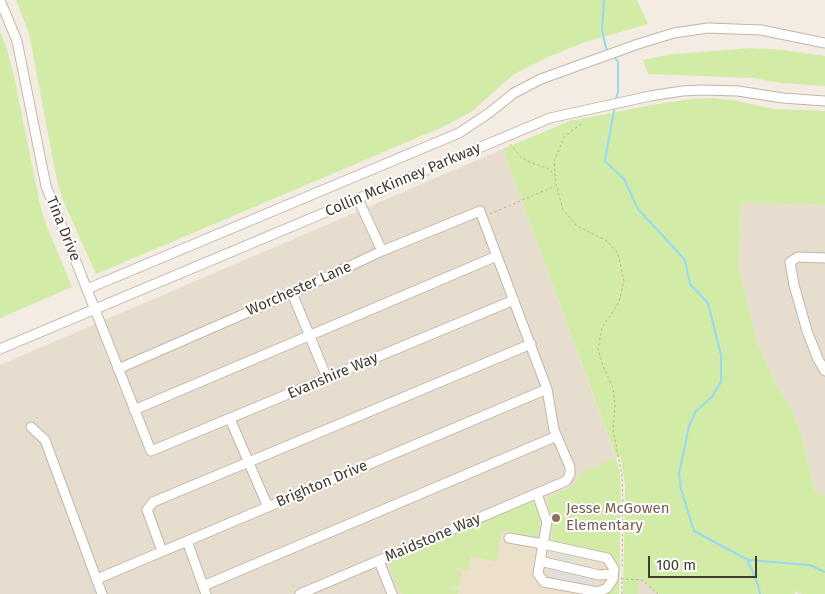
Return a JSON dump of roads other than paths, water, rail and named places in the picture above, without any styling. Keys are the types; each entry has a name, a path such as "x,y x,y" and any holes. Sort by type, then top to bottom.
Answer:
{"street":[{"name":"Tina Drive","path":"0,0 17,41 46,186 151,451"},
{"name":"Collin McKinney Parkway","path":"87,289 459,133 514,93 541,78 638,44 674,33 708,28 761,30 825,44"},
{"name":"Collin McKinney Parkway","path":"0,349 550,118 650,96 682,91 738,91 782,98 825,101"},
{"path":"358,199 382,252"},
{"name":"Worchester Lane","path":"118,369 382,252 481,214 497,256"},
{"path":"134,410 497,256 547,389 554,430 557,436 205,590 187,541"},
{"path":"825,258 798,257 790,262 806,331 821,358 825,371"},
{"path":"292,293 327,378"},
{"name":"Evanshire Way","path":"151,451 514,300"},
{"path":"162,551 147,510 153,502 531,344"},
{"name":"Brighton Drive","path":"96,579 547,389"},
{"path":"230,419 268,507"},
{"path":"31,426 45,440 102,594"},
{"name":"Maidstone Way","path":"300,594 566,481 570,474 570,467 557,436"},
{"path":"509,538 543,544 607,558 614,569 613,578 607,588 598,592 544,582 538,574 540,561 543,544 547,522 537,494"},
{"path":"379,561 392,594"},
{"path":"540,561 599,574 613,574"}],"waterway":[{"path":"604,0 602,30 606,48 609,51"},
{"path":"614,56 618,62 618,92 616,99"},
{"path":"615,106 605,161 624,179 638,209 685,260 690,284 708,303 721,355 721,382 712,397 696,411 689,426 679,474 681,489 694,531 748,560 810,565 825,572"},
{"path":"748,561 760,594"}],"place":[{"name":"Jesse McGowen Elementary","path":"556,518"}]}
